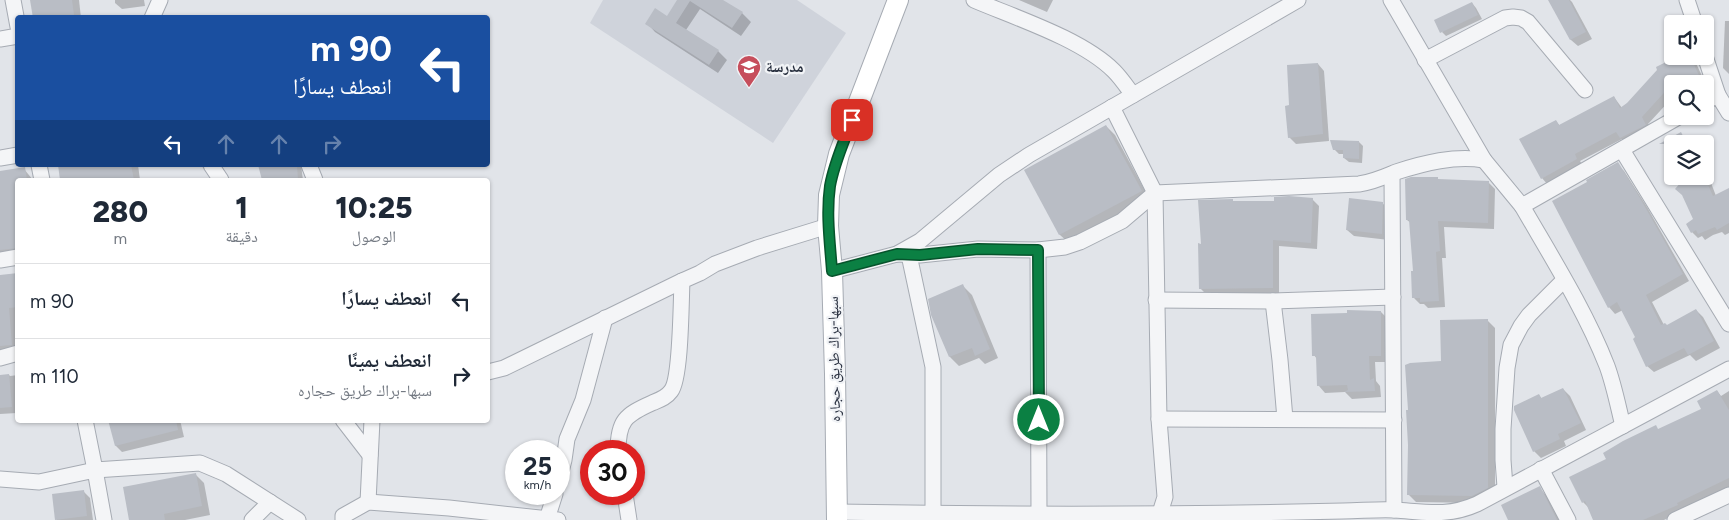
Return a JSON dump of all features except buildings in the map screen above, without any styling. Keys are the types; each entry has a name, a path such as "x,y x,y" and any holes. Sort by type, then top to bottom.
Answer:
{"main road":[{"name":"سبها-براك طريق حجاره","path":"837,516 832,271 828,226 830,184 839,154 898,0"}],"street":[{"path":"13,0 16,15"},
{"path":"153,15 160,0"},
{"path":"974,0 1063,38 1092,53 1114,71 1133,95"},
{"path":"903,255 978,192 1014,165 1298,0"},
{"path":"1391,0 1484,160 1522,206 1564,280 1599,347 1623,426"},
{"path":"1687,0 1692,15"},
{"path":"1425,60 1505,18 1521,18 1528,22 1539,34 1585,90"},
{"path":"0,39 15,36"},
{"path":"1714,100 1729,113"},
{"path":"1112,107 1155,193 1159,419 1165,497 1162,517"},
{"path":"1522,206 1665,125"},
{"path":"1622,150 1729,324"},
{"path":"0,158 15,156"},
{"path":"832,271 903,255 978,249 1038,250 1065,247 1098,234 1122,221 1155,193 1359,184 1376,181 1392,174 1451,159 1471,158 1484,160"},
{"path":"212,167 220,178"},
{"path":"1392,174 1394,510"},
{"path":"490,372 504,368 715,264 757,248 828,226"},
{"path":"1038,250 1040,514"},
{"path":"903,255 933,367 933,514"},
{"path":"0,260 15,258"},
{"path":"1505,488 1503,428 1507,368 1511,345 1521,326 1529,316 1564,280"},
{"path":"618,440 619,429 629,414 662,399 672,391 676,382 682,281"},
{"path":"1156,300 1393,297"},
{"path":"1273,300 1285,419"},
{"path":"567,440 583,400 605,318"},
{"path":"0,358 15,354"},
{"path":"837,516 933,514 1162,517 1288,516 1394,510 1414,516 1456,512 1477,504 1729,369"},
{"path":"1159,419 1394,420"},
{"path":"86,423 104,520"},
{"path":"345,423 370,455"},
{"path":"368,502 372,423"},
{"path":"0,480 39,482 95,470 200,464 226,474 298,520"},
{"path":"1541,469 1568,520"},
{"path":"1675,520 1694,516 1729,495"},
{"path":"252,520 270,502"},
{"path":"343,520 343,516 368,502 553,519 554,505"},
{"path":"627,505 629,520"}],"shaded area":[{"name":"مدرسة","path":"603,0 797,0 846,33 773,143 590,23"}],"place":[{"name":"مدرسة","path":"749,88"}],"route":[{"path":"852,120 830,184 828,226 832,271 897,254 920,255 1004,248 1038,250 1039,420"}]}
